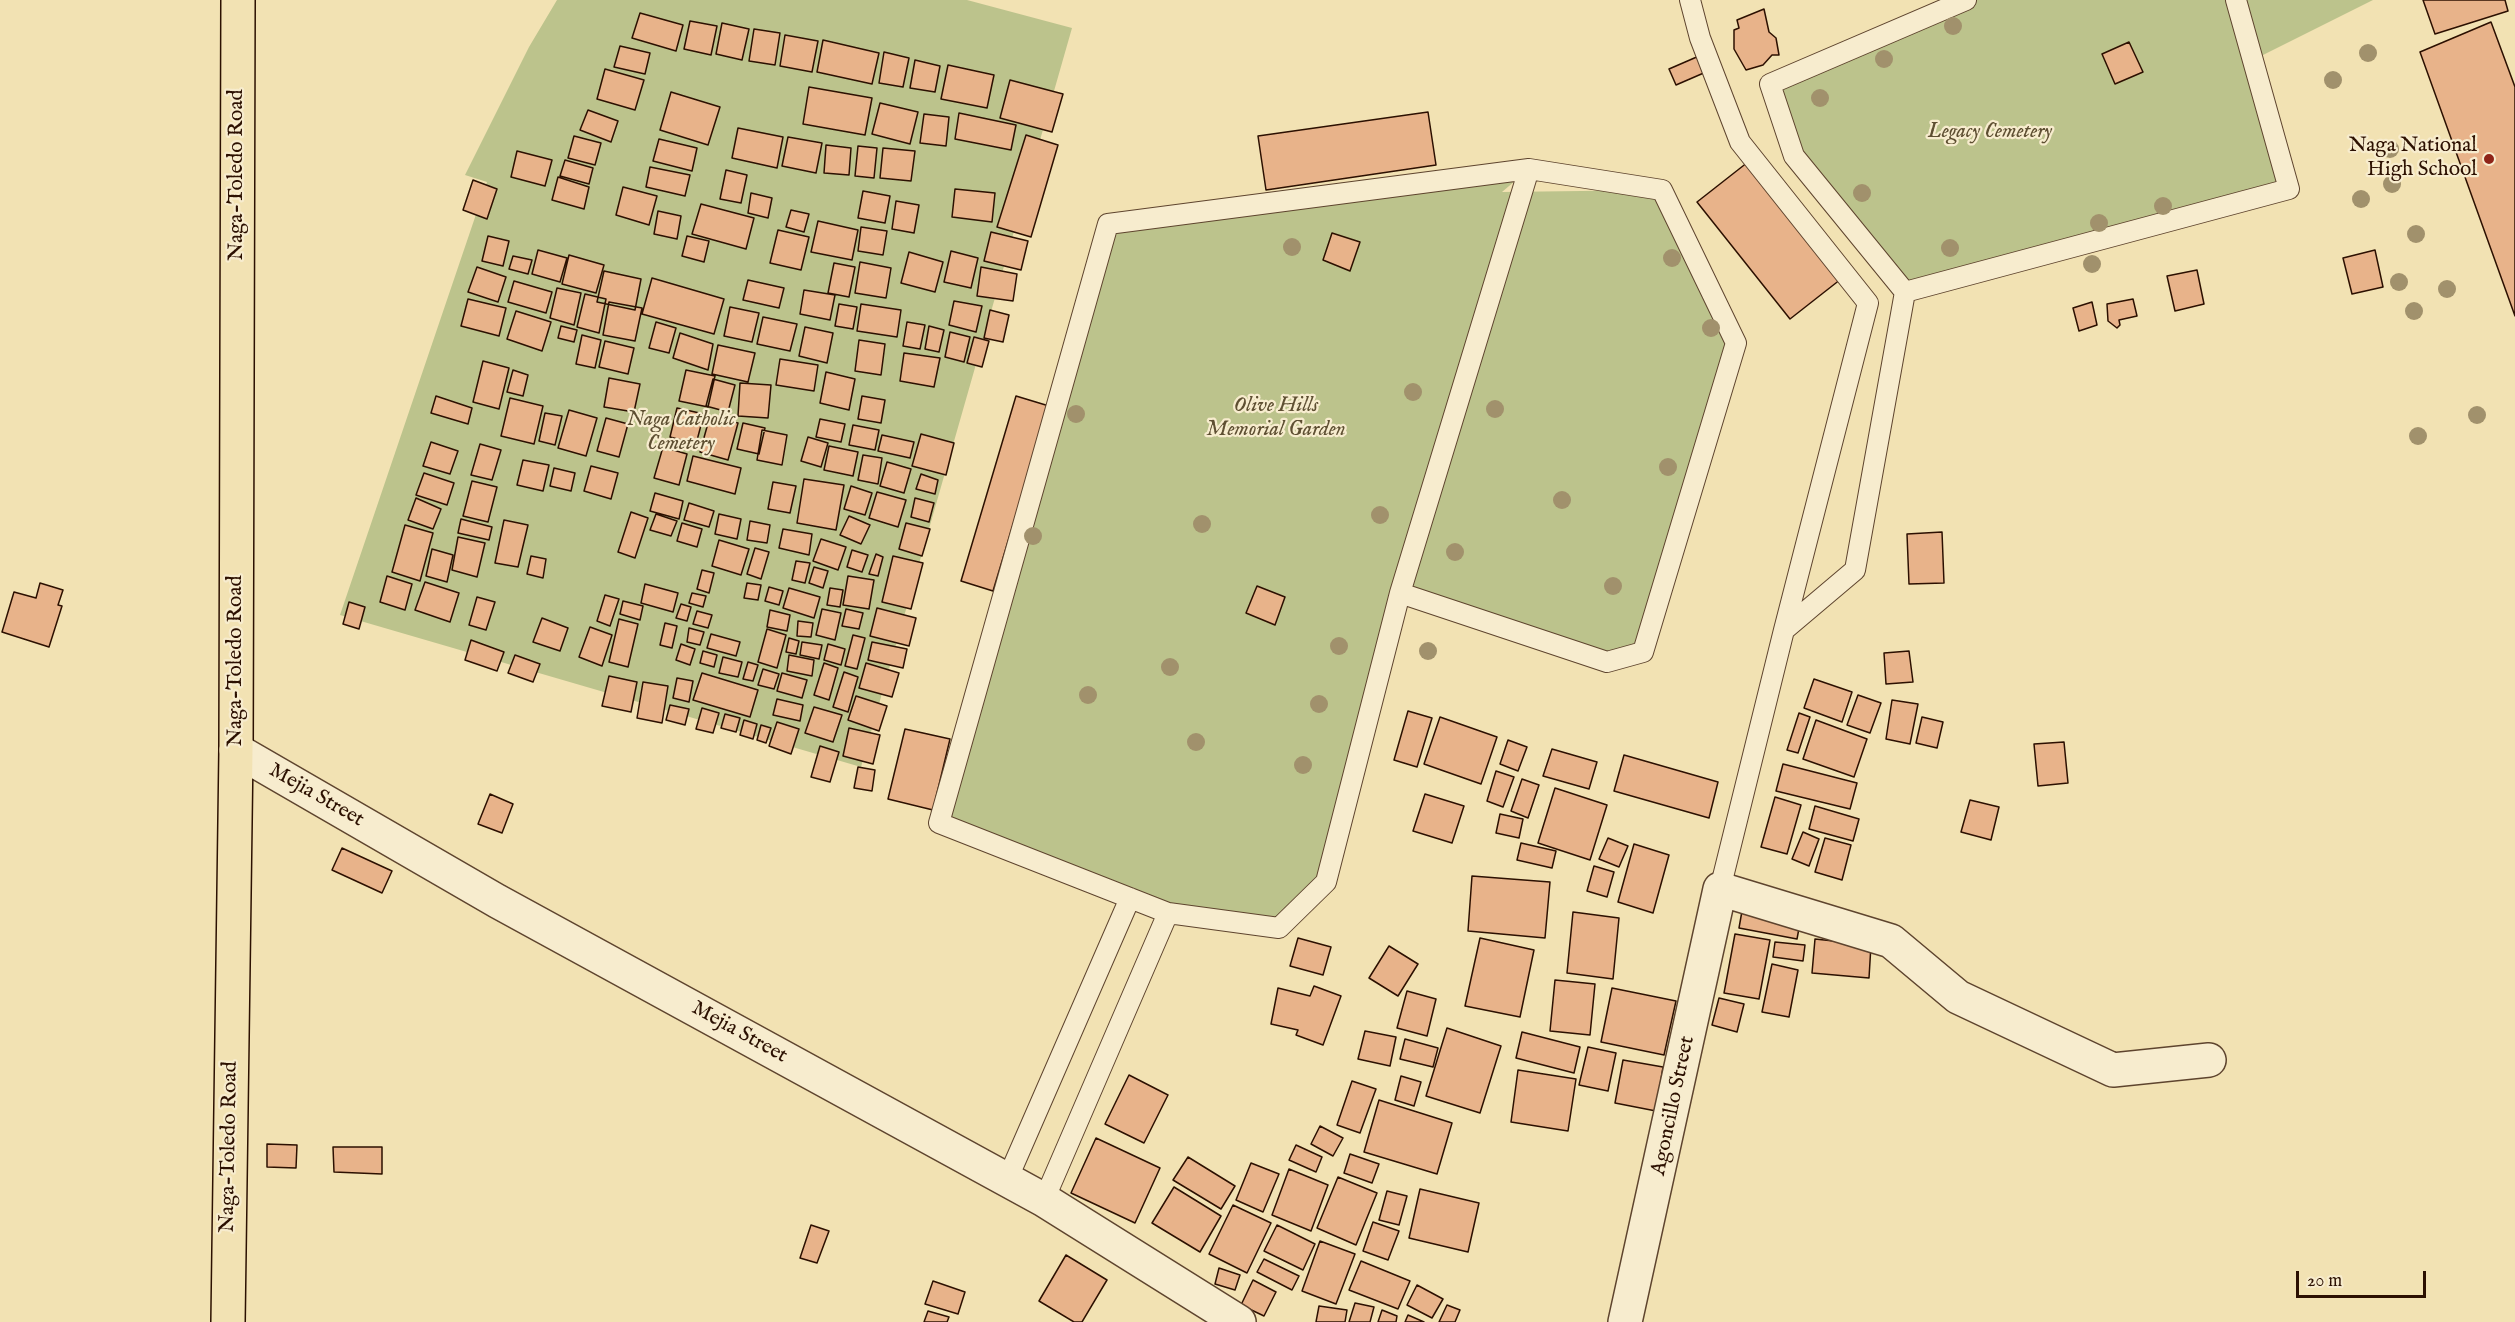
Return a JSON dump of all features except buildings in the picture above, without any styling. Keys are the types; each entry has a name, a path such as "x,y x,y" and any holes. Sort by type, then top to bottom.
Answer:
{"highway":[{"name":"Naga-Toledo Road","path":"228,1322 236,750 238,0"}],"street":[{"name":"Mejia Street","path":"236,750 497,901 1044,1200 1239,1322"},
{"path":"1720,890 1891,941 1958,997 2113,1070 2209,1059"},
{"name":"Agoncillo Street","path":"1625,1322 1720,890"}],"lane":[{"path":"1690,0 1700,38 1740,142 1868,303 1720,890"},
{"path":"1784,630 1855,570 1905,292 1794,156 1770,84 1966,0"},
{"path":"1905,292 2289,189 2236,0"},
{"path":"1400,594 1607,662 1642,652 1736,343 1662,190 1529,169 1108,224 939,824 1168,913 1279,928 1326,882 1400,594 1529,169"},
{"path":"1007,1180 1130,898"},
{"path":"1044,1200 1168,913"}],"green space":[{"name":"Naga Catholic Cemetery","path":"557,0 967,0 1072,28 861,767 340,615 487,182 465,175 529,47"},
{"name":"Legacy Cemetery","path":"1966,0 2373,0 2253,60 2285,190 1905,292 1794,156 1770,84"},
{"name":"Olive Hills Memorial Garden","path":"1529,169 1502,192 1662,190 1736,343 1643,652 1607,662 1400,594 1326,882 1279,928 1168,913 939,823 1108,224"}],"place":[{"name":"Naga National High School","path":"2489,159"}]}
